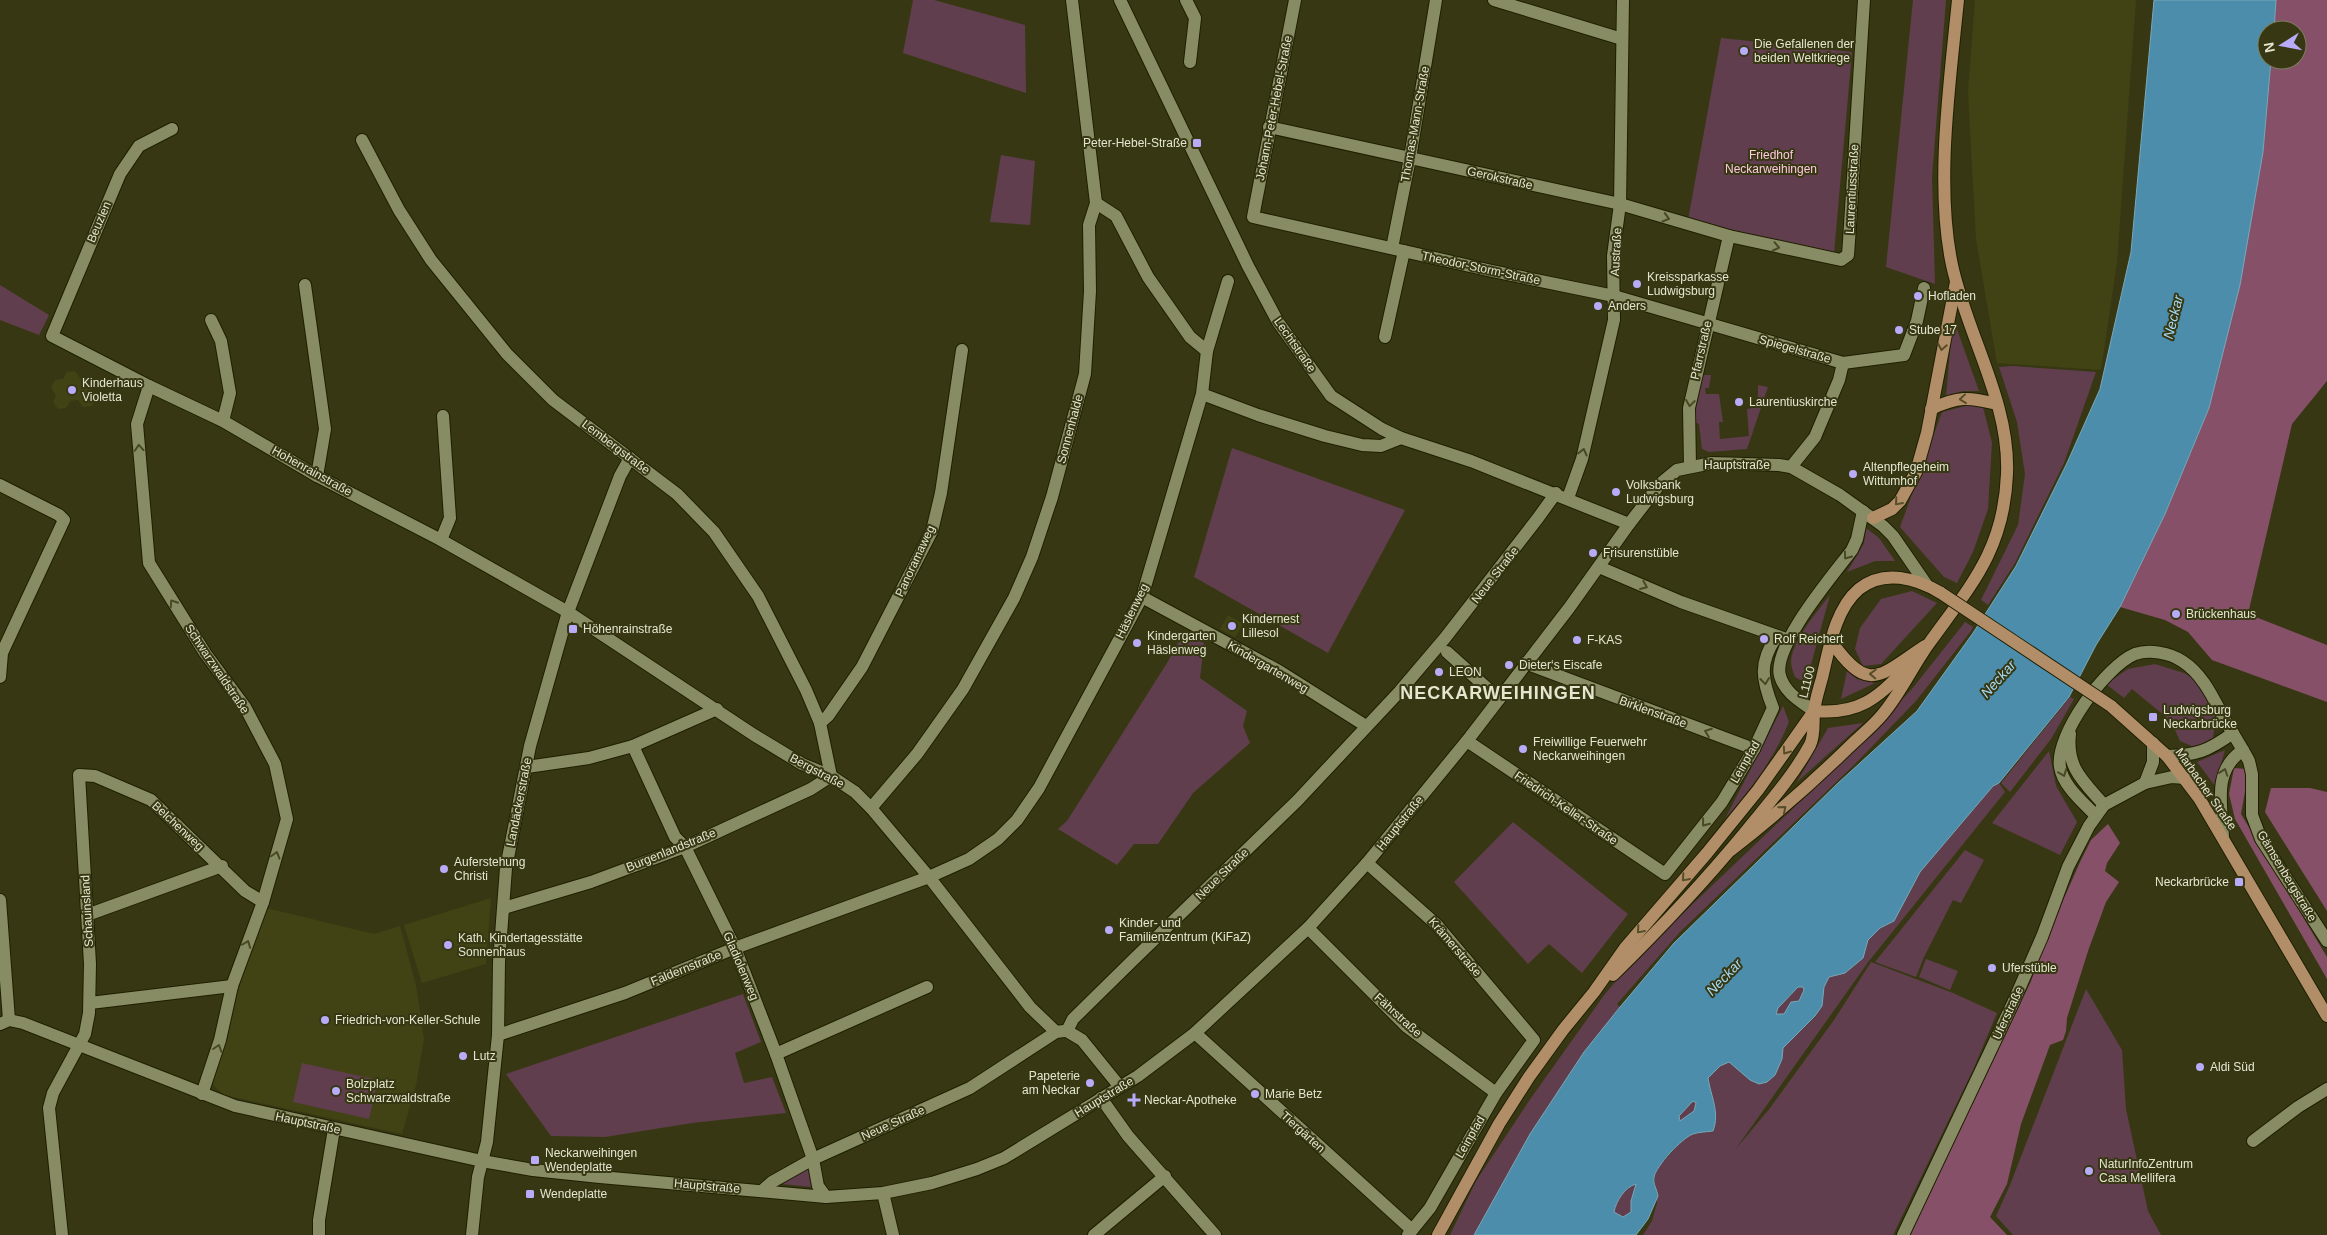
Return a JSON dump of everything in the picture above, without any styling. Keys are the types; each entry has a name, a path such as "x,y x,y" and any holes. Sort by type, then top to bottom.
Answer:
{"main road":[{"path":"1731,850 1783,809 1883,714 1929,643 1968,592 1982,570 1997,535 2004,505 2007,473 2004,440 1997,404 1956,282 1951,261 1945,189 1948,96 1958,0"},
{"path":"1868,514 1892,509 1900,501 1916,472 1925,441 1956,282"},
{"path":"1931,409 1942,404 1969,398 1997,404"},
{"name":"L1100","path":"1814,711 1832,641 1849,600 1861,588 1874,581 1898,577 1926,584"},
{"name":"Marbacher Straße","path":"1926,584 2111,706 2167,756 2185,778 2223,837 2327,1016"},
{"path":"1832,641 1854,668 1870,676 1880,675 1929,643"},
{"path":"1814,711 1843,711 1854,709 1870,701 1889,687 1929,643"},
{"path":"1594,992 1672,916 1731,850 1800,762 1811,742 1815,724 1814,711"},
{"path":"1438,1235 1499,1124 1563,1030 1594,992 1625,948 1708,853 1758,790 1814,711"}],"street":[{"name":"Sonnenhalde","path":"871,808 917,754 963,689 1014,598 1032,557 1052,497 1085,374 1090,291 1089,225 1096,203 1072,0"},
{"name":"Lechtstraße","path":"1120,0 1248,266 1278,322 1331,396 1382,429 1401,438 1472,461 1556,493 1629,524"},
{"path":"1186,0 1195,18 1190,62"},
{"name":"Johann-Peter-Hebel-Straße","path":"1253,217 1295,0"},
{"name":"Thomas-Mann-Straße","path":"1385,337 1410,158 1436,0"},
{"path":"1494,0 1622,38"},
{"name":"Austraße","path":"1568,498 1582,459 1614,320 1613,256 1620,204 1624,0"},
{"name":"Laurentiusstraße","path":"1729,236 1835,260 1846,258 1849,241 1864,0"},
{"name":"Gerokstraße","path":"1269,127 1620,204 1729,236"},
{"name":"Beuzlen","path":"52,336 120,174 140,146 172,129"},
{"name":"Lembergstraße","path":"362,140 399,210 431,260 507,354 553,400 676,494 714,532 758,596 806,690 820,723 831,776"},
{"path":"1096,203 1116,216 1154,284 1190,337 1207,351"},
{"name":"Theodor-Storm-Straße","path":"1253,217 1614,296 1708,323"},
{"name":"Pfarrstraße","path":"1690,466 1689,408 1729,236"},
{"name":"Häslenweg","path":"929,877 968,859 998,839 1017,820 1039,788 1142,597 1202,394 1207,351 1228,281"},
{"path":"305,285 325,429 317,476"},
{"name":"Spiegelstraße","path":"1708,323 1843,363 1904,354 1917,321 1924,288"},
{"path":"211,320 221,341 230,393 223,421"},
{"name":"Hohenrainstraße","path":"52,336 149,386 223,421 317,476 441,540 568,612"},
{"name":"Panoramaweg","path":"820,723 828,716 862,667 932,531 942,483 962,350"},
{"path":"1791,467 1815,437 1839,380 1843,363"},
{"name":"Schwarzwaldstraße","path":"149,386 137,424 149,563 205,654 245,708 275,764 287,819 262,902 232,986 220,1040 202,1094"},
{"path":"1202,394 1306,430 1362,446 1382,446 1401,438"},
{"path":"441,540 450,518 443,416"},
{"name":"Landäckerstraße","path":"472,1235 478,1177 486,1142 498,1035 499,962 506,868 530,746 568,612 620,476 630,458"},
{"name":"Hauptstraße","path":"4,1022 23,1023 202,1094 266,1114 482,1162 533,1170 600,1177 826,1196 883,1193 954,1177 1004,1158 1138,1076 1195,1033 1308,928 1367,863 1467,741 1629,524 1668,476 1690,466 1712,463 1791,467 1868,514 1893,536 1926,584"},
{"path":"0,485 59,515 64,520 2,653 0,677"},
{"name":"Neue Straße","path":"763,1190 772,1182 813,1159 970,1088 1061,1031 1297,801 1400,691 1439,646 1556,493"},
{"name":"Leinpfad","path":"1665,874 1722,802 1754,749 1773,708 1763,683 1765,660 1769,647 1786,636 1852,550 1868,514"},
{"path":"1599,566 1681,602 1786,636 1780,660 1780,675 1785,687 1794,698 1814,711"},
{"name":"Kindergartenweg","path":"1142,597 1279,671 1366,726"},
{"name":"Bergstraße","path":"568,612 754,735 802,764 831,776 855,792 871,808 929,877 1030,1006 1061,1031 1082,1040 1120,1086"},
{"path":"1447,652 1499,699"},
{"name":"Gämsenbergstraße","path":"2095,815 2066,782 2060,768 2062,743 2100,681 2126,659 2146,652 2160,652 2174,657 2195,671 2204,682 2243,750 2252,771 2252,815 2261,838 2327,941"},
{"name":"Birklenstraße","path":"1525,663 1754,749"},
{"path":"527,767 589,758 633,746 717,709"},
{"name":"Gämsenbergstraße","path":"2071,728 2069,744 2071,762 2079,776 2104,805"},
{"path":"2167,756 2206,751 2232,733"},
{"name":"Friedrich-Keller-Straße","path":"1467,741 1665,874"},
{"path":"2145,783 2153,762 2154,743"},
{"name":"Gladiolenweg","path":"633,746 674,838 685,847 735,948 776,1054 813,1159 818,1186 826,1196"},
{"path":"2223,837 2220,790 2222,776 2228,763 2243,750"},
{"name":"Belchenweg","path":"79,775 95,776 151,800 246,891 262,902"},
{"name":"Schauinsland","path":"62,1235 49,1108 53,1093 85,1034 90,1003 79,775"},
{"name":"Burgenlandstraße","path":"504,908 591,882 685,847 811,789 831,776"},
{"name":"Uferstraße","path":"1903,1235 2013,1003 2042,938 2068,867 2095,815 2104,805 2145,783 2172,777 2185,778"},
{"name":"Krämerstraße","path":"1367,863 1437,925 1534,1040"},
{"path":"87,915 222,866"},
{"name":"Faldernstraße","path":"498,1035 625,993 735,948 929,877"},
{"path":"0,900 4,1022"},
{"name":"Fährstraße","path":"1308,928 1407,1027 1496,1093"},
{"path":"90,1003 232,986"},
{"path":"776,1054 927,987"},
{"name":"Tiergärten","path":"1195,1033 1410,1233"},
{"name":"Leinpfad","path":"1410,1233 1430,1208 1496,1093 1534,1040"},
{"path":"2254,1141 2327,1089"},
{"path":"1102,1098 1128,1136 1215,1235"},
{"path":"319,1235 318,1220 334,1129"},
{"path":"1094,1235 1164,1176"},
{"path":"883,1193 893,1235"}],"shaded area":[{"path":"1975,0 2136,0 2117,262 2101,370 1997,363 1976,239 1968,92"},
{"path":"2276,0 2327,0 2327,381 2292,424 2248,614 2327,645 2327,702 2212,660 2188,632 2165,620 2120,607 2165,514 2209,408 2263,152 2270,70 2307,70 2307,20 2275,20"},
{"name":"Kinderhaus Violetta","path":"75,371 80,378 89,377 93,384 90,391 95,398 92,406 83,407 78,400 70,401 66,408 58,409 53,402 56,395 51,388 55,380 63,379 67,372"},
{"name":"Kindernest Lillesol","path":"1228,615 1243,624 1235,637 1220,629"},
{"path":"2234,768 2246,769 2246,786 2241,814 2327,957 2327,979 2235,819 2229,794"},
{"path":"2271,788 2310,788 2327,792 2327,911 2265,812"},
{"path":"2108,824 2120,843 2107,863 2105,871 2119,882 2106,902 2088,951 2067,1018 2063,1040 2050,1045 2021,1124 2007,1184 1990,1217 2007,1235 1910,1235 2031,981 2048,934 2081,860 2091,840"},
{"name":"Kath. Kindertagesstätte Sonnenhaus","path":"491,898 486,964 422,983 404,925"},
{"name":"Friedrich-von-Keller-Schule","path":"266,908 374,934 400,926 416,985 424,1039 416,1085 402,1134 224,1095 213,1085 234,1001"}],"green space":[{"path":"913,0 934,0 1025,25 1026,93 903,53"},
{"path":"1913,0 1946,0 1932,177 1935,284 1886,267"},
{"name":"Friedhof Neckarweihingen","path":"1721,38 1852,52 1834,253 1688,220"},
{"path":"1001,155 1035,161 1030,225 990,222"},
{"path":"0,285 49,315 39,335 0,320"},
{"path":"1953,318 1979,391 1963,391 1946,396"},
{"path":"2012,366 2096,372 2064,463 2015,563 1988,605 1981,600 2018,525 2025,474 2017,422 1999,367"},
{"path":"1711,375 1709,388 1705,388 1706,394 1719,394 1723,422 1719,422 1720,439 1749,436 1747,409 1753,408 1758,403 1758,385 1768,387 1747,449 1709,452 1702,449 1699,424 1694,422 1699,377"},
{"path":"1969,405 1983,407 1992,443 1988,509 1973,552 1957,583 1944,577 1900,527 1942,412"},
{"path":"1232,448 1405,510 1328,653 1194,577"},
{"path":"1866,528 1879,538 1895,561 1875,561 1847,572 1864,543"},
{"path":"1912,591 1937,603 1881,664 1863,666 1855,649 1860,628 1881,599"},
{"path":"1830,595 1806,683 1795,677 1791,664 1792,654 1800,636"},
{"path":"1965,622 1973,627 1971,631 1916,701 1854,765 1680,932 1617,1004 1620,1007 1584,1052 1530,1134 1474,1235 1450,1235 1476,1181 1531,1098 1605,994 1626,969 1847,757 1912,689"},
{"path":"1183,634 1204,643 1200,678 1247,711 1243,726 1250,743 1193,793 1158,844 1134,844 1117,865 1058,829 1067,821 1167,663"},
{"path":"2155,664 2184,673 2194,679 2216,715 2213,738 2207,744 2194,747 2180,741 2171,721 2132,689 2124,698 2106,684 2128,669"},
{"path":"1847,671 1857,679 1875,683 1841,699"},
{"path":"2070,697 2074,699 2051,739 2010,792 2001,783"},
{"path":"1783,706 1789,722 1783,736 1761,773 1725,819"},
{"path":"1863,723 1797,782 1828,728"},
{"path":"2225,750 2215,786 2197,762"},
{"path":"2049,751 2056,786 2077,822 2060,855 1992,823"},
{"path":"1999,783 2005,792 1869,961 1735,1150 1770,1108 1834,1020 1871,962 1953,993 1997,1013 1973,1070 1893,1235 1643,1235 1652,1221 1657,1203 1654,1176 1659,1166 1681,1142 1692,1134 1713,1131 1716,1117 1708,1078 1720,1066 1729,1062 1750,1080 1775,1075 1783,1048 1815,1017 1822,1006 1824,987 1829,977 1845,973 1863,958 1868,940 1880,928 1894,921 1920,872 1993,786"},
{"path":"1513,822 1628,914 1582,973 1549,944 1528,964 1454,882"},
{"path":"1965,850 1984,860 1961,903 1953,900 1916,977 1875,962"},
{"path":"1926,959 1958,971 1950,990 1919,977"},
{"path":"1798,987 1803,987 1804,990 1799,1001 1793,1001 1784,1014 1776,1014 1778,1008"},
{"path":"2086,989 2122,1050 2126,1109 2148,1211 2161,1235 2013,1235 1996,1216 2010,1185"},
{"path":"743,994 761,1042 735,1053 744,1083 772,1077 786,1113 692,1123 605,1137 551,1136 506,1074"},
{"name":"Bolzplatz Schwarzwaldstraße","path":"302,1063 378,1080 369,1119 293,1102"},
{"path":"1693,1101 1696,1103 1694,1111 1680,1122 1679,1116"},
{"path":"806,1167 809,1169 812,1187 782,1184"},
{"path":"1637,1184 1631,1201 1631,1213 1623,1217 1613,1212 1616,1203 1622,1195 1629,1188"}],"water":[{"name":"Neckar","path":"2154,0 2276,0 2275,20 2257,20 2257,70 2270,70 2263,152 2240,285 2209,408 2165,514 2120,607 2096,645 2069,697 1999,783 1993,786 1920,872 1894,921 1880,928 1868,940 1863,958 1845,973 1829,977 1824,987 1822,1006 1815,1016 1783,1048 1782,1059 1775,1075 1767,1082 1759,1084 1750,1080 1729,1062 1720,1066 1708,1078 1716,1117 1713,1131 1695,1133 1688,1137 1676,1146 1659,1166 1654,1177 1658,1196 1648,1219 1636,1235 1474,1235 1530,1134 1584,1052 1674,943 1837,784 1917,711 1973,633 2016,566 2067,463 2100,389 2131,252","holes":["1798,987 1803,987 1804,990 1799,1001 1791,1002 1784,1014 1776,1014 1778,1008","1693,1101 1696,1103 1694,1111 1680,1121 1679,1116","1636,1184 1631,1201 1631,1212 1623,1217 1614,1212 1622,1195 1628,1188"]}],"place":[{"name":"Die Gefallenen der beiden Weltkriege","path":"1744,51"},
{"name":"Peter-Hebel-Straße","path":"1197,143"},
{"name":"Kreissparkasse Ludwigsburg","path":"1637,284"},
{"name":"Hofladen","path":"1918,296"},
{"name":"Anders","path":"1598,306"},
{"name":"Stube 17","path":"1899,330"},
{"name":"Kinderhaus Violetta","path":"72,390"},
{"name":"Laurentiuskirche","path":"1739,402"},
{"name":"Altenpflegeheim Wittumhof","path":"1853,474"},
{"name":"Volksbank Ludwigsburg","path":"1616,492"},
{"name":"Frisurenstüble","path":"1593,553"},
{"name":"Brückenhaus","path":"2176,614"},
{"name":"Kindernest Lillesol","path":"1232,626"},
{"name":"Höhenrainstraße","path":"573,629"},
{"name":"Rolf Reichert","path":"1764,639"},
{"name":"F-KAS","path":"1577,640"},
{"name":"Kindergarten Häslenweg","path":"1137,643"},
{"name":"Dieter‘s Eiscafe","path":"1509,665"},
{"name":"LEON","path":"1439,672"},
{"name":"Ludwigsburg Neckarbrücke","path":"2153,717"},
{"name":"Freiwillige Feuerwehr Neckarweihingen","path":"1523,749"},
{"name":"Auferstehung Christi","path":"444,869"},
{"name":"Neckarbrücke","path":"2239,882"},
{"name":"Kinder- und Familienzentrum (KiFaZ)","path":"1109,930"},
{"name":"Kath. Kindertagesstätte Sonnenhaus","path":"448,945"},
{"name":"Uferstüble","path":"1992,968"},
{"name":"Friedrich-von-Keller-Schule","path":"325,1020"},
{"name":"Lutz","path":"463,1056"},
{"name":"Aldi Süd","path":"2200,1067"},
{"name":"Papeterie am Neckar","path":"1090,1083"},
{"name":"Bolzplatz Schwarzwaldstraße","path":"336,1091"},
{"name":"Marie Betz","path":"1255,1094"},
{"name":"Neckar-Apotheke","path":"1134,1100"},
{"name":"Neckarweihingen Wendeplatte","path":"535,1160"},
{"name":"NaturInfoZentrum Casa Mellifera","path":"2089,1171"},
{"name":"Wendeplatte","path":"530,1194"}],"district":[{"name":"NECKARWEIHINGEN","path":"1498,693"}]}
